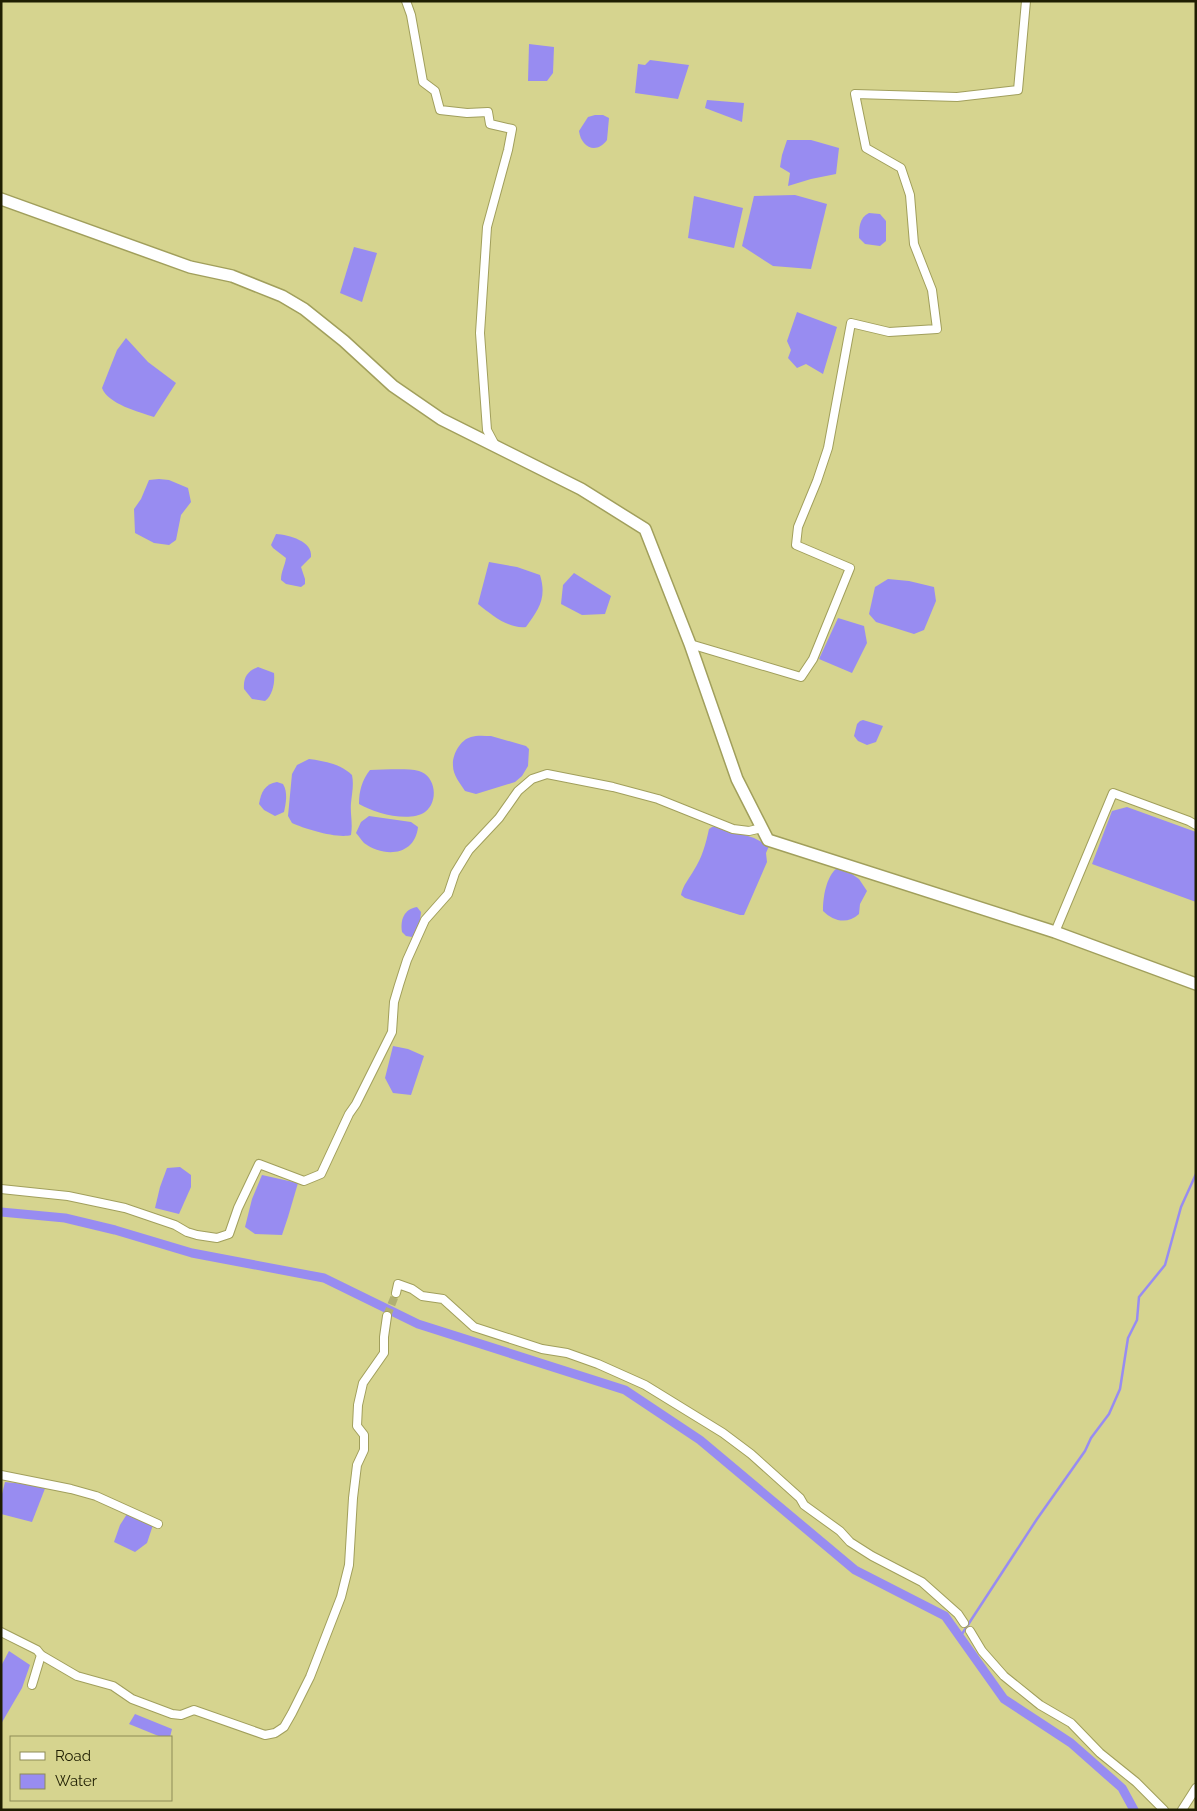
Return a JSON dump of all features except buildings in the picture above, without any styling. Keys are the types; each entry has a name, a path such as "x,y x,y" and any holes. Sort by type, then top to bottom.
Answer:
{"street":[{"path":"406,1 411,16 423,82 435,91 440,110 467,113 488,112 490,124 512,129 487,227 480,333 487,430 495,445"},
{"path":"690,644 801,677 813,659 850,568 796,546 798,527 828,448 851,323 889,332 937,329 932,290 914,244 910,196 901,168 866,148 855,94 957,97 1018,90 1026,1"},
{"path":"1,199 190,267 232,276 282,296 304,309 344,341 393,386 441,419 581,489 645,529 690,644 737,779 768,840 1056,932 1196,984"},
{"path":"1,1189 68,1196 125,1208 175,1225 187,1232 217,1238 229,1234 238,1208 259,1164 304,1181 321,1174 349,1114 356,1104 392,1032 394,1002 399,984 407,960 425,920 448,894 455,873 469,850 499,818 518,791 532,778 548,774 613,787 658,799 733,829 749,831 762,828"},
{"path":"1056,932 1113,793 1189,820 1196,825"},
{"path":"396,1293 398,1284 422,1296 443,1299 474,1327 542,1349 598,1364 645,1385 723,1433 752,1454 800,1498 804,1505 840,1531 850,1542 872,1556 922,1582 958,1614 964,1623"},
{"path":"1,1632 36,1650 41,1655 77,1676 113,1686 132,1699 172,1714 181,1715 194,1710 265,1735 275,1734 284,1727 315,1664 341,1597 350,1565 353,1498 357,1465 364,1450 364,1435 357,1426 358,1405 362,1383 384,1354 387,1316"},
{"path":"1,1475 96,1496 158,1524"},
{"path":"970,1631 982,1651 1004,1676 1040,1705 1071,1723 1100,1753 1136,1782 1164,1810"},
{"path":"32,1685 41,1655"},
{"path":"1182,1810 1196,1788"}],"water":[{"path":"529,44 554,47 553,73 547,81 528,81"},
{"path":"650,60 689,65 678,99 635,93 638,64 645,65"},
{"path":"707,100 744,103 742,122 705,108"},
{"path":"603,115 609,118 607,140 603,145 594,148 586,145 580,137 579,131 588,117"},
{"path":"787,140 811,140 839,148 836,174 788,186 790,173 780,167"},
{"path":"795,195 827,204 811,269 773,266 742,246 754,196"},
{"path":"694,196 743,208 734,248 688,238"},
{"path":"869,213 880,214 886,221 886,241 880,246 865,244 859,238 861,220"},
{"path":"354,247 377,253 362,302 340,293"},
{"path":"797,312 837,327 823,374 806,364 797,368 788,358 791,350 787,341"},
{"path":"126,338 148,362 176,383 154,417 117,403 105,394 102,388 117,350"},
{"path":"149,480 169,480 188,488 191,502 181,515 176,540 169,545 154,543 135,533 134,509 141,499"},
{"path":"276,534 299,540 311,551 311,557 301,567 305,584 301,587 286,584 281,580 286,558 271,545"},
{"path":"489,562 517,567 540,575 543,590 542,597 535,615 526,627 507,624 478,604"},
{"path":"574,573 611,596 605,614 582,615 561,604 563,585"},
{"path":"888,579 909,581 934,587 936,601 924,630 914,634 876,622 869,614 875,587"},
{"path":"838,618 864,626 867,643 852,673 819,659"},
{"path":"258,667 274,673 273,688 265,701 252,699 244,689 244,681 247,675 251,670"},
{"path":"863,720 883,726 876,742 867,745 858,741 854,736 857,724"},
{"path":"491,736 526,746 529,749 528,766 522,776 515,782 476,794 465,791 454,773 453,762 455,753 463,741 471,737"},
{"path":"309,759 338,766 352,775 351,835 330,835 313,830 292,823 288,816 292,774 297,765"},
{"path":"370,770 408,770 419,771 425,774 429,778 434,790 434,796 429,808 418,815 401,817 373,811 359,804 362,786"},
{"path":"277,782 283,784 286,790 286,798 284,812 275,816 264,810 259,804 264,789"},
{"path":"1127,807 1196,832 1196,902 1092,864 1112,811"},
{"path":"369,816 411,822 418,827 416,837 405,849 397,851 380,851 372,848 364,843 356,833 361,822"},
{"path":"717,826 754,838 769,846 766,853 767,862 744,915 685,898 681,895 697,865 709,829"},
{"path":"842,867 859,879 867,891 860,904 859,914 845,921 831,917 823,911 830,877 837,868"},
{"path":"417,907 421,912 418,929 412,937 406,936 402,932 402,919 409,910"},
{"path":"393,1046 408,1049 424,1056 411,1095 393,1093 385,1078"},
{"path":"180,1167 191,1175 191,1187 179,1214 155,1208 167,1168"},
{"path":"262,1175 298,1183 282,1235 255,1234 245,1227 252,1199"},
{"path":"5,1482 46,1486 32,1522 1,1514 1,1498"},
{"path":"127,1514 153,1525 147,1543 135,1552 114,1542 120,1525"},
{"path":"9,1651 30,1665 22,1688 1,1724 1,1666"},
{"path":"135,1714 172,1729 170,1736 159,1736 129,1724"}],"waterway":[{"path":"960,1637 1037,1519 1085,1451 1091,1438 1109,1414 1120,1389 1128,1338 1137,1320 1139,1297 1165,1265 1181,1207 1196,1174"},
{"path":"1,1212 65,1218 115,1230 192,1253 324,1278 418,1324 625,1390 700,1440 855,1570 945,1616 1004,1699 1071,1743 1122,1788 1134,1810"}],"tunnel":[{"path":"387,1316 396,1293"}]}
